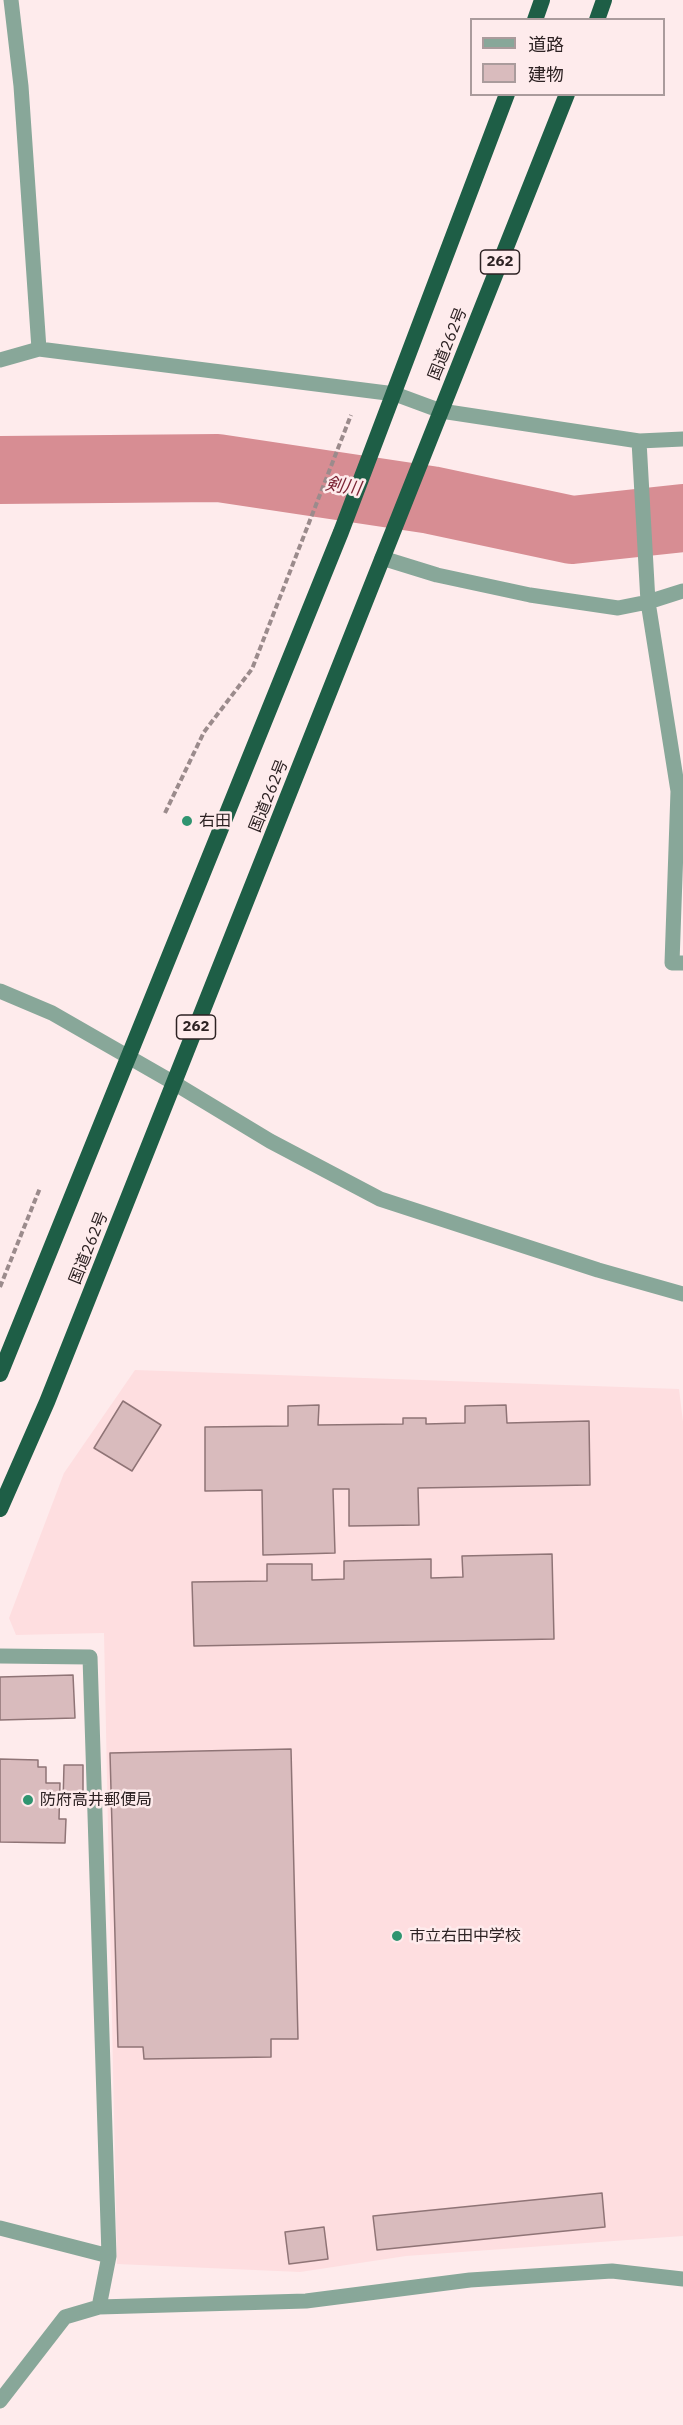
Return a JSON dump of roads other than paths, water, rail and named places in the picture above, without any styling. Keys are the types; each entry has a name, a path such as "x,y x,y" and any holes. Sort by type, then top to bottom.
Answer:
{"highway":[{"path":"536,18 542,0"},
{"path":"598,18 604,0"},
{"name":"国道262号","path":"0,1374 341,532 506,96"},
{"name":"国道262号","path":"0,1509 47,1402 566,96"}],"street":[{"path":"11,0 21,86 39,349"},
{"path":"0,360 39,349 395,394 441,411 639,441 683,440"},
{"path":"639,441 648,602 678,791 672,963 683,963"},
{"path":"385,551 437,574 530,595 618,608 683,591"},
{"path":"0,991 52,1013 130,1056 270,1141 380,1199 598,1270 683,1294"},
{"path":"0,1656 90,1657 109,2256 99,2307"},
{"path":"0,2229 109,2256"},
{"path":"0,2401 65,2317 99,2307 306,2301 470,2280 612,2271 683,2278"}],"waterway":[{"name":"剣川","path":"0,470 218,468 431,500 572,530 683,518"}],"place":[{"name":"右田","path":"187,821"},
{"name":"防府高井郵便局","path":"28,1800"},
{"name":"市立右田中学校","path":"397,1936"}]}
